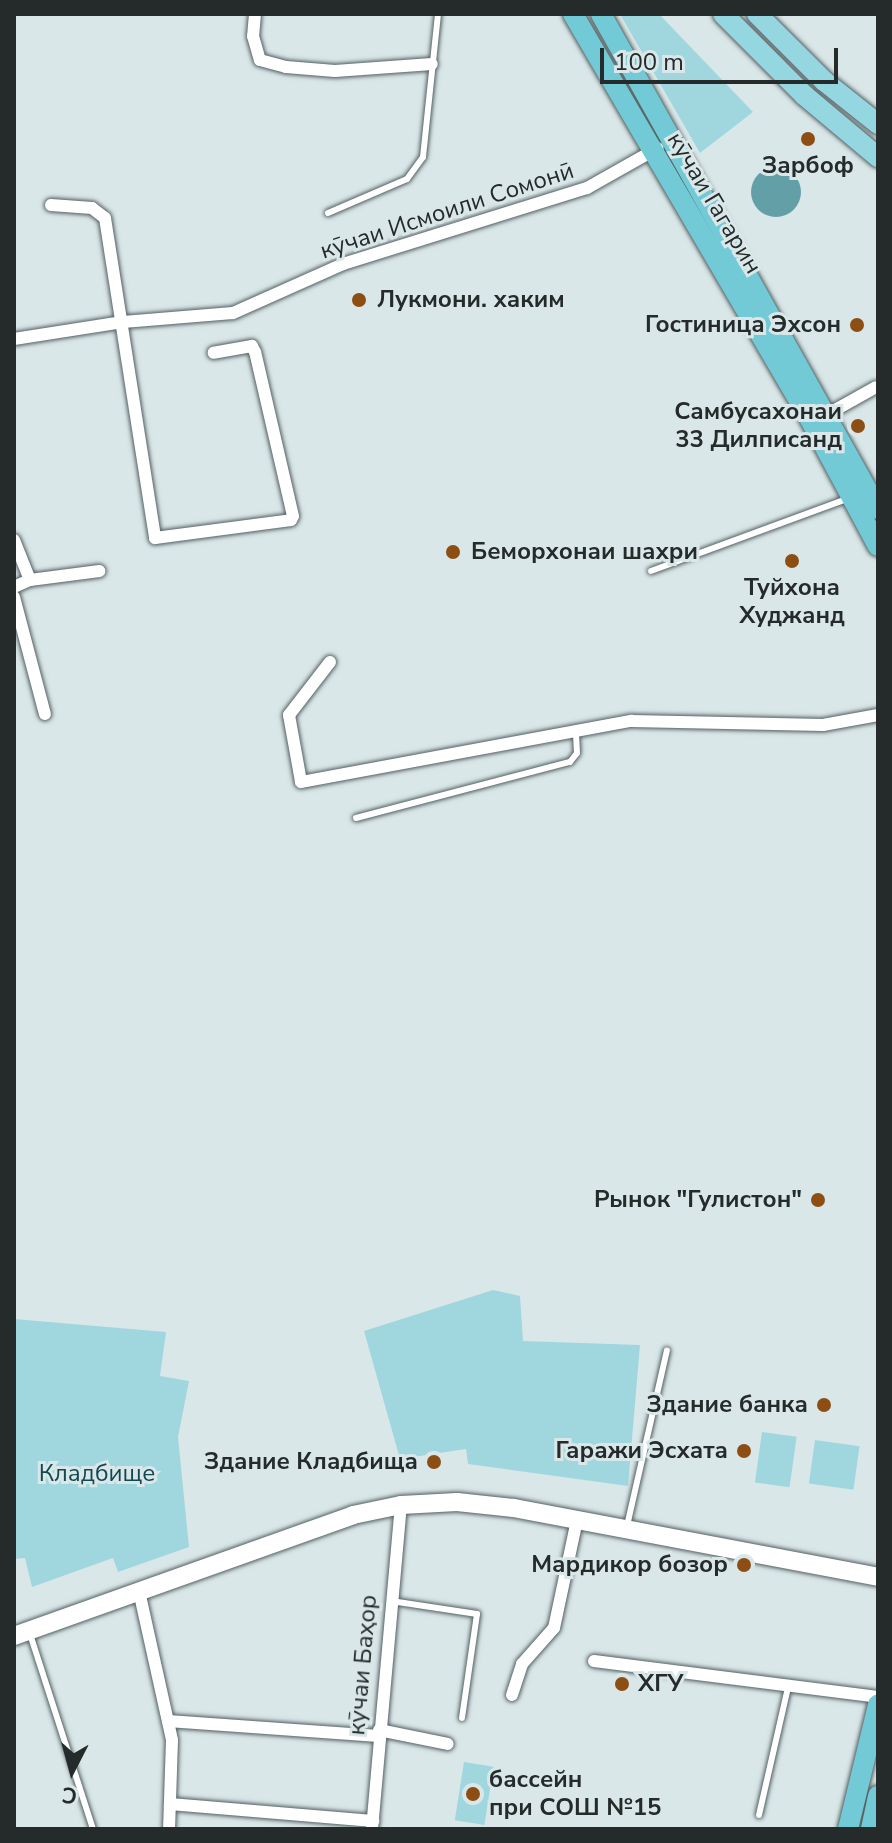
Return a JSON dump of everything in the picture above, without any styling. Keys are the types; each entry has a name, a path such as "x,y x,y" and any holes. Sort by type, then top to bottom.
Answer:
{"highway":[{"name":"кӯчаи Гагарин","path":"573,14 878,546"},
{"name":"кӯчаи Гагарин","path":"601,14 878,509"},
{"path":"848,1829 878,1705"},
{"path":"871,1829 878,1796"}],"main road":[{"path":"723,14 804,95 878,157"},
{"path":"757,14 824,81 878,124"},
{"path":"22,1633 353,1515 401,1505 457,1502 577,1520 878,1577"}],"street":[{"path":"255,14 253,36 260,60 286,67 335,71 432,64"},
{"name":"кӯчаи Исмоили Сомонӣ","path":"14,339 123,322 233,313 343,264 587,188 672,142"},
{"path":"51,205 92,208 105,218 155,538 291,520 293,516 255,352 252,346 214,353"},
{"path":"826,415 876,387"},
{"path":"14,540 30,580"},
{"path":"14,587 30,580 99,571"},
{"path":"14,597 45,714"},
{"path":"330,662 289,715 301,782 576,735 631,721 823,725 878,715"},
{"name":"кӯчаи Баҳор","path":"372,1825 401,1505"},
{"path":"512,1695 522,1664 554,1628 577,1520"},
{"path":"139,1591 168,1721 169,1829"},
{"path":"594,1661 878,1697"},
{"path":"168,1721 378,1733 448,1744"},
{"path":"170,1804 372,1825"}],"lane":[{"path":"328,213 407,179 423,157 438,14"},
{"path":"651,571 852,497"},
{"path":"356,818 570,762 577,753 576,735"},
{"path":"627,1530 667,1350"},
{"path":"391,1601 477,1614 462,1718"},
{"path":"22,1633 93,1829"},
{"path":"759,1815 788,1684"}],"green space":[{"path":"620,14 659,14 753,112 700,153"},
{"path":"493,1290 520,1296 523,1341 640,1345 628,1486 468,1464 466,1449 400,1459 364,1331"},
{"name":"Кладбище","path":"14,1319 166,1332 160,1376 189,1381 178,1437 189,1547 118,1572 113,1558 32,1587 25,1558 14,1559"},
{"path":"762,1432 797,1437 790,1487 755,1483"},
{"path":"815,1440 860,1446 853,1490 809,1484"},
{"name":"бассейн при СОШ №15","path":"464,1762 494,1767 484,1825 455,1820"}],"shaded area":[{"path":"776,167 794,174 801,192 794,210 776,217 758,210 751,192 758,174"}],"place":[{"name":"Зарбоф","path":"808,139"},
{"name":"Лукмони. хаким","path":"359,300"},
{"name":"Гостиница Эхсон","path":"857,325"},
{"name":"Самбусахонаи 33 Дилписанд","path":"858,426"},
{"name":"Беморхонаи шахри","path":"453,552"},
{"name":"Туйхона Худжанд","path":"792,561"},
{"name":"Рынок \"Гулистон\"","path":"818,1200"},
{"name":"Здание банка","path":"824,1405"},
{"name":"Гаражи Эсхата","path":"744,1451"},
{"name":"Здание Кладбища","path":"434,1462"},
{"name":"Мардикор бозор","path":"744,1565"},
{"name":"ХГУ","path":"622,1684"},
{"name":"бассейн при СОШ №15","path":"473,1794"}]}
